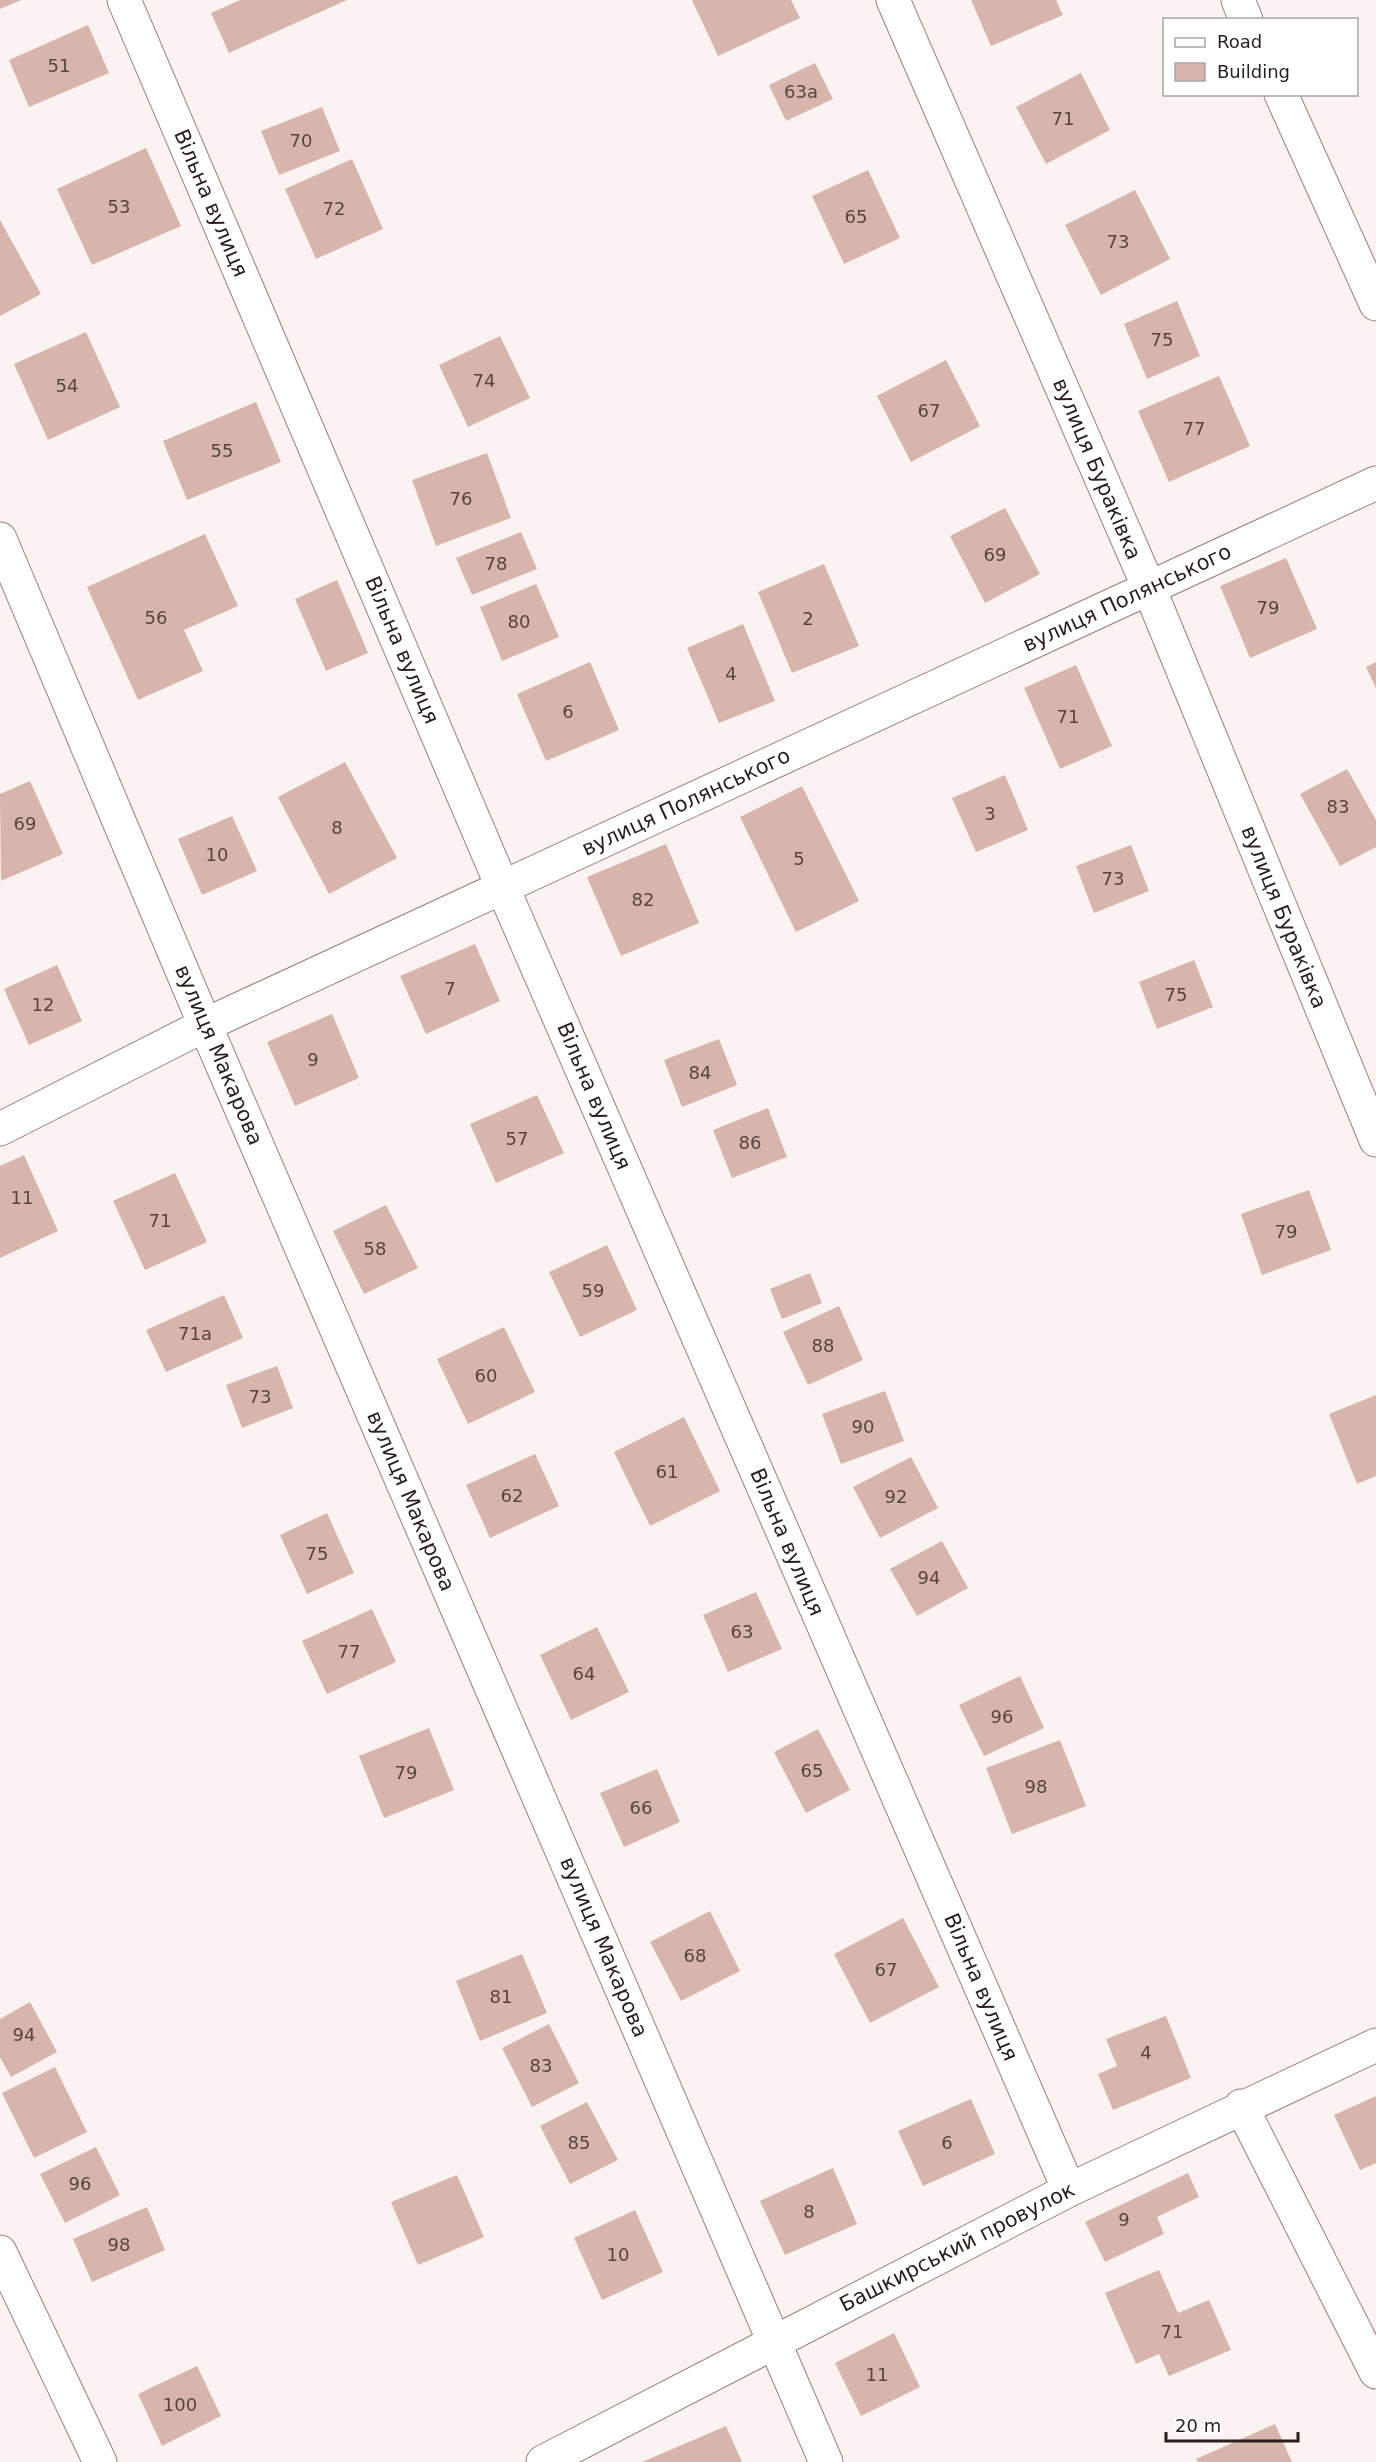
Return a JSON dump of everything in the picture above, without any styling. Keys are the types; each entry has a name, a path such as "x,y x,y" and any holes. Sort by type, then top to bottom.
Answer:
{"street":[{"name":"Вільна вулиця","path":"124,0 502,886 1069,2190"},
{"name":"вулиця Бураківка","path":"893,0 1149,588 1376,1140"},
{"path":"1238,0 1245,18"},
{"path":"1282,96 1376,304"},
{"name":"вулиця Полянського","path":"0,1129 205,1025 1376,483"},
{"name":"вулиця Макарова","path":"0,538 205,1025 826,2462"},
{"name":"Башкирський провулок","path":"543,2462 1069,2190 1241,2106 1376,2045"},
{"path":"1241,2106 1376,2372"},
{"path":"0,2252 100,2462"}],"building":[{"path":"0,0 21,0 0,9"},
{"path":"240,0 347,0 229,53 211,13"},
{"path":"692,0 791,0 800,18 718,56"},
{"path":"971,0 1056,0 1063,15 991,46"},
{"path":"88,25 109,73 29,107 9,60"},
{"path":"815,63 833,99 786,121 769,85"},
{"path":"1081,73 1110,130 1046,164 1016,107"},
{"path":"322,107 340,151 279,175 261,131"},
{"path":"146,148 181,226 92,265 57,189"},
{"path":"352,159 383,229 316,259 285,189"},
{"path":"868,170 900,238 844,264 812,196"},
{"path":"1135,190 1170,259 1101,295 1065,225"},
{"path":"0,220 41,294 0,316"},
{"path":"1177,301 1200,356 1147,379 1124,324"},
{"path":"86,332 120,407 48,440 14,364"},
{"path":"500,336 530,398 468,427 439,365"},
{"path":"946,360 980,426 911,462 877,396"},
{"path":"1219,376 1250,446 1169,482 1138,411"},
{"path":"256,402 281,462 187,500 163,441"},
{"path":"487,453 511,518 436,546 412,480"},
{"path":"1005,508 1040,574 985,603 950,536"},
{"path":"521,532 537,569 472,595 456,558"},
{"path":"205,534 238,606 184,630 203,671 138,700 87,587"},
{"path":"1286,558 1317,629 1250,658 1220,586"},
{"path":"824,564 859,646 792,673 758,592"},
{"path":"337,580 368,653 326,671 295,599"},
{"path":"536,584 559,637 502,661 480,607"},
{"path":"743,624 775,701 719,723 687,648"},
{"path":"590,662 619,730 546,761 517,694"},
{"path":"1376,662 1376,688 1366,667"},
{"path":"1076,665 1112,746 1060,769 1024,688"},
{"path":"345,762 397,858 329,894 278,797"},
{"path":"1347,769 1376,820 1376,847 1340,866 1300,794"},
{"path":"1005,775 1028,830 976,852 952,798"},
{"path":"30,781 63,854 1,881 0,794"},
{"path":"802,786 859,901 796,932 740,817"},
{"path":"232,816 257,871 202,895 178,839"},
{"path":"666,844 699,923 621,956 587,877"},
{"path":"1131,845 1149,891 1094,913 1076,866"},
{"path":"475,944 500,1001 426,1034 400,976"},
{"path":"1194,960 1213,1007 1157,1029 1139,982"},
{"path":"57,965 82,1021 29,1045 4,989"},
{"path":"332,1014 359,1078 295,1106 267,1042"},
{"path":"719,1039 737,1085 682,1107 664,1060"},
{"path":"537,1095 564,1153 496,1183 470,1124"},
{"path":"768,1108 787,1157 732,1178 713,1130"},
{"path":"24,1155 58,1231 0,1258 0,1166"},
{"path":"175,1173 207,1242 145,1270 113,1201"},
{"path":"1309,1190 1331,1250 1262,1275 1241,1214"},
{"path":"386,1205 418,1268 364,1294 333,1231"},
{"path":"607,1245 637,1310 580,1337 549,1272"},
{"path":"810,1273 822,1303 782,1319 770,1289"},
{"path":"224,1295 243,1338 166,1372 146,1330"},
{"path":"839,1306 863,1360 808,1385 783,1332"},
{"path":"504,1327 535,1392 468,1424 437,1359"},
{"path":"277,1366 293,1408 242,1428 226,1385"},
{"path":"885,1391 904,1441 841,1464 822,1414"},
{"path":"1376,1395 1376,1476 1357,1484 1329,1414"},
{"path":"684,1417 720,1491 650,1526 614,1452"},
{"path":"535,1454 559,1506 490,1538 466,1485"},
{"path":"911,1457 938,1508 880,1538 853,1487"},
{"path":"327,1513 354,1573 307,1594 280,1535"},
{"path":"942,1541 968,1588 917,1616 890,1569"},
{"path":"756,1592 782,1649 728,1672 703,1615"},
{"path":"372,1609 396,1662 327,1694 302,1641"},
{"path":"597,1627 629,1692 571,1720 540,1655"},
{"path":"1020,1676 1044,1728 984,1756 959,1705"},
{"path":"429,1728 454,1790 384,1818 359,1756"},
{"path":"818,1729 850,1790 806,1813 774,1752"},
{"path":"1060,1740 1086,1806 1012,1834 986,1768"},
{"path":"657,1769 680,1822 624,1847 600,1793"},
{"path":"710,1911 740,1971 681,2001 650,1942"},
{"path":"903,1918 939,1987 870,2023 834,1954"},
{"path":"522,1954 547,2013 480,2041 456,1981"},
{"path":"30,2002 57,2052 11,2077 0,2057 0,2019"},
{"path":"1166,2016 1191,2078 1113,2110 1098,2074 1117,2066 1106,2039"},
{"path":"549,2024 579,2083 532,2107 502,2048"},
{"path":"55,2067 87,2132 34,2158 2,2093"},
{"path":"1376,2096 1376,2163 1360,2170 1334,2115"},
{"path":"971,2099 995,2154 923,2186 898,2131"},
{"path":"587,2102 618,2160 570,2184 540,2126"},
{"path":"96,2147 120,2195 65,2223 40,2174"},
{"path":"833,2168 857,2224 785,2255 760,2201"},
{"path":"1188,2173 1199,2197 1157,2217 1164,2234 1105,2262 1085,2222"},
{"path":"457,2175 484,2237 418,2265 391,2202"},
{"path":"147,2207 165,2250 92,2282 73,2239"},
{"path":"635,2210 663,2272 602,2300 574,2238"},
{"path":"1159,2270 1178,2313 1209,2300 1231,2350 1169,2376 1159,2354 1136,2364 1105,2293"},
{"path":"894,2333 920,2387 861,2416 835,2363"},
{"path":"197,2366 221,2416 162,2446 138,2394"},
{"path":"1275,2424 1292,2462 1198,2462 1196,2459"},
{"path":"726,2426 742,2462 642,2462"}]}
